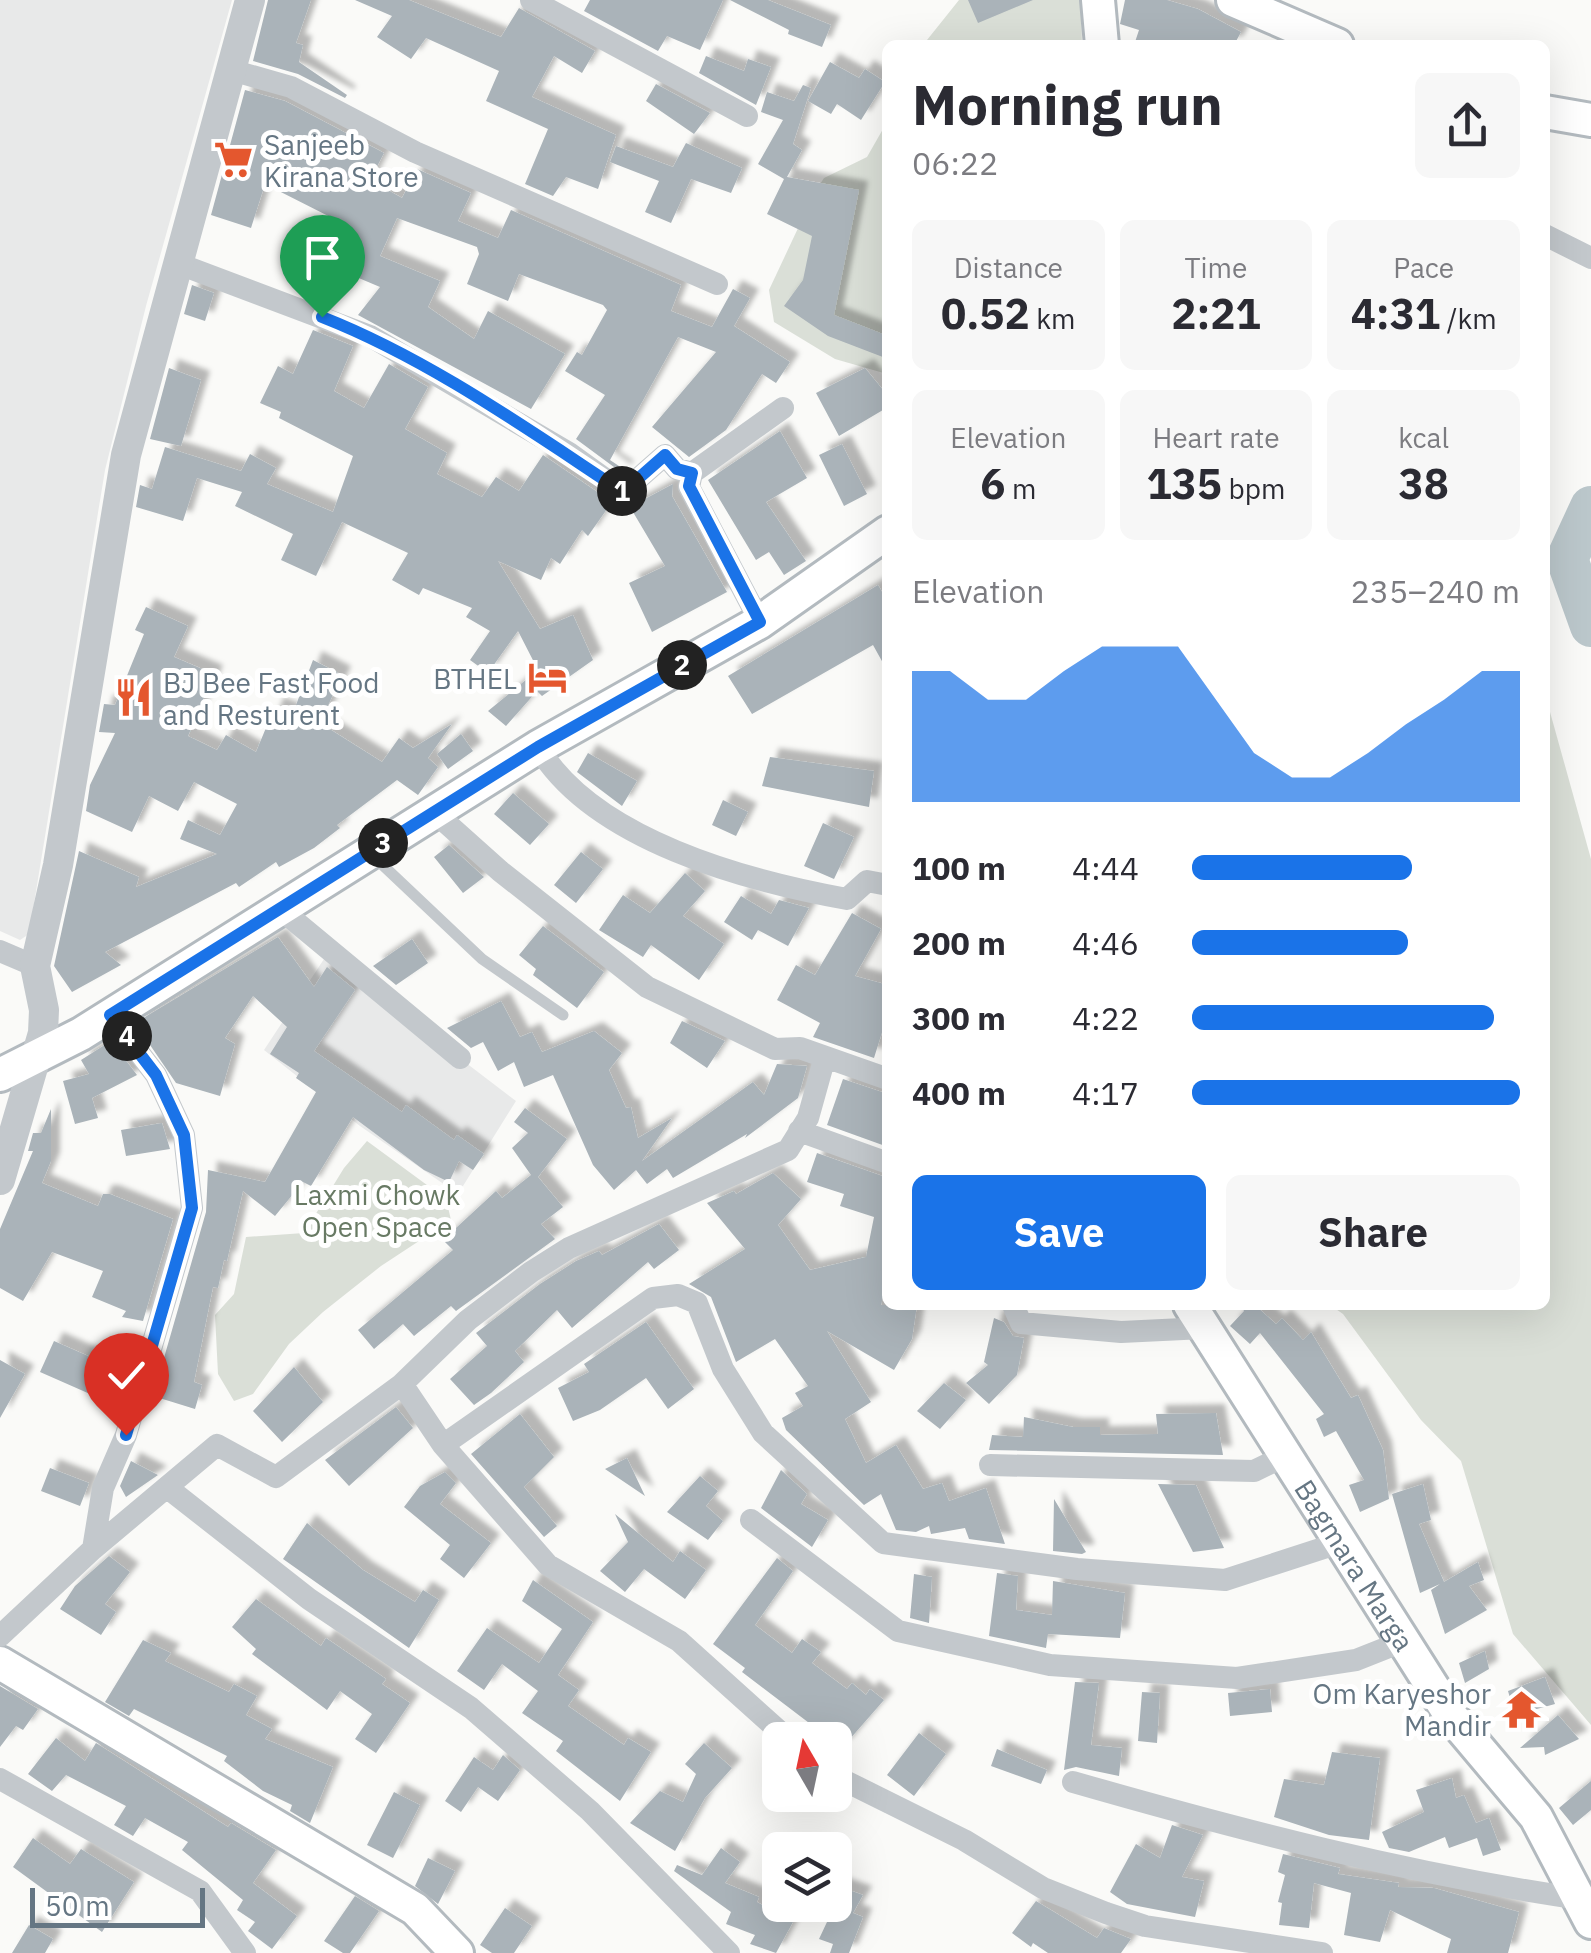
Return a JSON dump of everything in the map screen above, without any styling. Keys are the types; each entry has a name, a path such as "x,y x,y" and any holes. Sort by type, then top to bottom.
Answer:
{"main road":[{"path":"1098,0 1102,40"},
{"path":"1232,0 1325,40"},
{"path":"1550,113 1591,120"},
{"path":"0,1075 110,1015 538,747 760,622 882,536"},
{"name":"Bagmara Marga","path":"1197,1316 1451,1716 1536,1817 1586,1910"},
{"path":"0,1663 415,1910 457,1953"}],"street":[{"path":"0,1180 36,1056 44,1010 36,966 58,865 126,454 250,0"},
{"path":"531,0 746,116"},
{"path":"231,70 291,88 416,152 717,284"},
{"path":"1550,238 1591,258"},
{"path":"179,264 370,336 569,453 623,492 665,455 677,469 692,473"},
{"path":"760,622 689,486 692,473 784,408"},
{"path":"538,747 554,774 586,800 640,833 700,861 794,890 848,899 868,881 882,884"},
{"path":"434,812 500,871 648,988 774,1049 800,1048 882,1077"},
{"path":"279,908 460,1058"},
{"path":"0,951 36,966"},
{"path":"93,1548 102,1488 126,1435 192,1208 184,1135 156,1075 110,1015"},
{"path":"0,1636 93,1548 169,1489 216,1445 276,1477 402,1384 468,1320 531,1272 569,1248 788,1150 800,1132 825,1057"},
{"path":"800,1132 882,1161"},
{"path":"443,1445 654,1298 678,1295 697,1303 724,1368 764,1433 882,1543 1077,1569 1225,1580 1342,1542"},
{"path":"1015,1310 1021,1322 1121,1332 1197,1316"},
{"path":"402,1384 443,1445 548,1565 678,1640 769,1722"},
{"path":"990,1466 1254,1471 1287,1455"},
{"path":"169,1489 309,1599 472,1708 590,1811 729,1953"},
{"path":"751,1520 898,1630 1050,1665 1237,1678 1356,1660 1404,1641"},
{"path":"0,1779 200,1892 245,1953"},
{"path":"1074,1782 1200,1818 1586,1910"},
{"path":"852,1784 964,1840 1043,1888 1106,1913 1145,1926 1322,1953"}],"lane":[{"path":"369,852 482,959 562,1015"}],"shaded area":[{"path":"0,0 232,0 146,306 105,470 29,934 20,940 0,931"},
{"path":"326,956 516,1101 458,1194 360,1126 264,1050"}],"green space":[{"path":"959,0 1081,0 1082,40 927,40"},
{"path":"882,131 882,373 835,359 774,322 769,290 824,178 867,157"},
{"path":"1550,712 1591,859 1591,1725 1513,1634 1461,1461 1421,1420 1337,1310 1550,1310"},
{"name":"Laxmi Chowk Open Space","path":"367,1141 446,1199 451,1220 381,1266 323,1312 289,1344 253,1394 234,1401 218,1374 215,1315 234,1294 246,1237 304,1233 344,1168"}],"building":[{"path":"268,0 311,0 296,43 303,45 299,62 347,95 345,98 298,74 253,61"},
{"path":"355,0 409,0 501,37 519,8 595,51 582,73 554,56 532,97 616,135 598,189 566,177 553,196 525,184 548,129 486,101 499,71 426,38 411,59 377,37 392,16"},
{"path":"590,0 723,0 700,50 667,36 658,51 584,11"},
{"path":"730,0 768,0 831,25 822,47 788,34 789,30"},
{"path":"968,0 1033,0 978,23"},
{"path":"1125,0 1167,0 1198,9 1241,32 1237,40 1136,40 1139,30 1120,24"},
{"path":"706,56 744,71 748,59 771,67 756,105 699,73"},
{"path":"830,62 859,78 865,69 882,80 882,87 861,120 837,104 831,114 808,101"},
{"path":"656,84 710,113 694,134 646,101"},
{"path":"803,85 811,88 793,144 802,150 787,177 859,190 834,315 882,334 882,357 828,336 784,306 803,280 812,236 767,214 784,179 758,164 783,120 761,112 767,92 794,101"},
{"path":"245,90 285,101 384,153 370,180 402,198 417,169 471,193 458,221 498,238 511,210 681,285 671,311 712,327 733,289 750,298 734,326 790,362 776,383 762,374 726,430 689,457 652,427 716,352 678,337 610,460 625,470 622,473 576,439 605,395 565,371 577,352 582,355 607,310 603,305 519,274 508,301 467,284 479,254 477,247 397,218 380,256 440,281 428,307 474,339 488,311 565,354 531,409 358,315 380,287 335,268 352,228 265,184 251,228 211,215"},
{"path":"686,143 742,168 731,193 691,179 671,223 645,212 659,181 610,162 616,146 673,167"},
{"path":"192,285 214,293 205,321 184,314"},
{"path":"313,330 353,346 334,391 364,408 389,364 428,387 405,429 447,453 437,474 482,497 496,477 519,491 543,455 612,502 588,536 582,530 560,564 551,558 541,580 498,561 540,629 573,615 593,660 542,696 537,691 506,726 488,711 538,670 518,631 488,673 470,660 490,631 466,617 472,608 423,588 419,595 392,580 408,553 342,522 316,576 281,560 293,534 235,506 242,492 197,478 183,521 136,507 140,485 152,489 165,447 241,471 250,454 276,468 267,484 333,512 353,456 279,418 281,412 260,403 278,366 293,374"},
{"path":"169,368 201,380 181,446 150,439"},
{"path":"865,368 882,389 882,411 839,436 816,393"},
{"path":"780,431 807,478 766,502 806,561 784,575 769,552 756,560 708,480"},
{"path":"842,444 867,494 844,506 819,455"},
{"path":"673,484 672,496 727,592 652,632 629,583 665,566 630,507"},
{"path":"878,585 882,592 882,661 873,645 752,714 728,676"},
{"path":"146,607 188,626 174,657 214,674 188,736 217,750 226,735 256,752 275,706 293,713 313,660 342,675 320,723 382,762 399,738 413,748 452,724 428,758 438,767 418,795 397,780 337,825 340,828 314,848 279,867 276,862 239,887 236,883 105,952 121,965 72,992 54,966 79,851 139,877 136,887 217,854 180,839 188,820 220,835 237,804 194,782 178,811 149,796 132,832 86,811 90,785 115,733 99,732 104,704 115,705 144,634 135,630"},
{"path":"461,734 473,751 448,769 437,754"},
{"path":"588,753 637,781 622,806 577,772"},
{"path":"770,757 874,771 869,807 762,786"},
{"path":"513,793 549,824 530,845 494,814"},
{"path":"723,800 748,812 736,836 712,825"},
{"path":"823,823 854,837 834,879 804,866"},
{"path":"449,845 484,877 463,893 434,857"},
{"path":"581,852 603,869 576,903 554,885"},
{"path":"685,873 705,891 683,916 724,944 699,980 651,945 643,957 599,930 623,895 650,913"},
{"path":"741,896 771,914 779,900 809,908 788,946 758,930 752,940 724,922"},
{"path":"852,913 881,929 855,976 882,983 882,1032 874,1058 813,1037 820,1023 777,1000 796,965 815,975"},
{"path":"543,926 604,972 577,1008 533,975 536,969 519,955"},
{"path":"278,937 314,987 327,967 355,990 314,1051 402,1112 406,1105 454,1140 457,1135 484,1154 473,1170 459,1161 449,1182 424,1170 353,1117 311,1186 303,1182 275,1216 243,1191 227,1261 224,1260 218,1288 213,1287 194,1382 202,1385 195,1409 153,1396 206,1212 208,1170 265,1182 316,1092 296,1078 299,1073 270,1054 287,1027 253,996 225,1038 235,1044 220,1096 176,1083 135,1023"},
{"path":"412,939 428,963 396,985 373,966"},
{"path":"501,1001 520,1037 532,1032 542,1052 594,1031 622,1053 609,1070 626,1108 631,1107 638,1138 672,1118 642,1161 753,1082 764,1095 777,1064 807,1066 798,1098 745,1138 747,1134 673,1178 667,1169 647,1184 636,1170 614,1190 593,1165 553,1075 524,1087 514,1062 498,1071 483,1042 471,1048 447,1028"},
{"path":"682,1021 725,1041 707,1068 670,1043"},
{"path":"111,1041 137,1075 92,1098 98,1118 75,1124 63,1081 89,1074 81,1060"},
{"path":"843,1079 882,1092 882,1145 827,1125"},
{"path":"525,1108 567,1139 538,1177 563,1207 541,1224 555,1239 456,1311 451,1306 414,1336 403,1324 374,1349 358,1330 453,1250 443,1240 496,1191 502,1198 531,1175 512,1148 528,1133 514,1122"},
{"path":"51,1109 51,1161 42,1183 98,1206 103,1194 110,1194 173,1219 143,1321 122,1317 126,1311 92,1297 103,1271 52,1252 23,1301 0,1288 0,1229 33,1151 28,1151 33,1133 41,1133"},
{"path":"162,1123 170,1149 126,1156 121,1130"},
{"path":"817,1153 882,1176 882,1310 916,1310 912,1339 894,1370 827,1331 871,1402 845,1419 866,1463 896,1445 923,1489 942,1483 949,1501 986,1488 1005,1544 969,1539 965,1528 931,1534 929,1526 916,1532 896,1530 881,1494 864,1505 786,1430 782,1418 803,1406 795,1393 808,1386 775,1339 736,1362 711,1297 689,1284 745,1249 707,1203 734,1191 736,1194 773,1173 801,1199 778,1225 810,1270 866,1257 874,1217 840,1206 844,1194 807,1182"},
{"path":"659,1224 679,1250 654,1269 648,1262 572,1328 557,1310 515,1351 524,1362 491,1393 474,1405 450,1379 487,1346 476,1333 540,1284 576,1261 599,1251 602,1255"},
{"path":"1261,1310 1276,1324 1282,1318 1303,1340 1311,1332 1351,1398 1358,1395 1383,1450 1389,1499 1360,1512 1349,1485 1364,1480 1336,1431 1324,1437 1316,1419 1324,1414 1260,1333 1250,1344 1230,1326 1244,1311"},
{"path":"994,1318 1004,1322 1013,1336 1024,1338 1017,1375 989,1404 966,1383 988,1365 984,1362"},
{"path":"646,1322 694,1389 668,1409 646,1378 600,1410 573,1421 558,1388 589,1372 584,1364"},
{"path":"54,1341 104,1363 90,1394 40,1372"},
{"path":"0,1360 25,1374 0,1418"},
{"path":"294,1367 323,1402 282,1442 253,1411"},
{"path":"944,1383 966,1400 940,1429 917,1411"},
{"path":"396,1407 413,1428 349,1486 325,1460"},
{"path":"1216,1413 1223,1455 989,1450 992,1435 1023,1437 1024,1417 1073,1427 1100,1427 1100,1435 1158,1434 1156,1414"},
{"path":"520,1414 554,1457 524,1487 557,1526 544,1537 471,1454"},
{"path":"627,1458 645,1496 605,1469"},
{"path":"131,1461 158,1475 126,1497 120,1486"},
{"path":"50,1468 89,1483 80,1506 41,1491"},
{"path":"781,1470 807,1494 801,1504 828,1520 812,1547 761,1508"},
{"path":"445,1472 456,1483 440,1504 491,1543 464,1578 440,1559 450,1545 404,1507 420,1486"},
{"path":"700,1476 718,1491 706,1506 723,1521 708,1540 667,1512"},
{"path":"1158,1484 1196,1485 1224,1548 1193,1552"},
{"path":"1423,1484 1431,1520 1419,1524 1444,1582 1478,1562 1484,1580 1469,1586 1487,1610 1445,1634 1431,1590 1440,1584 1420,1593 1392,1494"},
{"path":"1054,1499 1086,1552 1053,1551"},
{"path":"615,1514 673,1562 680,1551 706,1570 685,1599 644,1569 625,1592 600,1571 628,1542"},
{"path":"307,1523 363,1570 415,1602 423,1590 439,1600 409,1648 283,1559"},
{"path":"109,1556 130,1572 105,1604 116,1612 101,1635 60,1609 75,1586"},
{"path":"777,1558 793,1571 755,1625 792,1653 802,1639 821,1652 812,1663 847,1689 852,1683 866,1695 870,1689 884,1700 852,1737 852,1722 808,1722 742,1672 745,1668 713,1644"},
{"path":"997,1573 1018,1576 1016,1610 1052,1615 1053,1581 1125,1593 1120,1638 1048,1634 1046,1648 989,1636"},
{"path":"914,1574 932,1577 929,1623 910,1618"},
{"path":"533,1580 593,1622 558,1675 579,1690 568,1706 624,1745 628,1738 651,1752 620,1801 556,1751 563,1741 522,1713 538,1691 502,1664 484,1690 457,1671 487,1628 539,1663 562,1629 522,1601"},
{"path":"256,1599 321,1646 326,1638 386,1679 382,1684 410,1703 376,1753 355,1739 372,1714 340,1691 327,1710 252,1654 256,1649 232,1627"},
{"path":"143,1640 171,1653 165,1661 229,1692 234,1684 257,1696 246,1715 272,1729 265,1739 333,1767 310,1823 290,1811 292,1805 263,1791 224,1761 227,1756 134,1709 129,1716 105,1702"},
{"path":"1485,1651 1489,1669 1465,1683 1459,1663"},
{"path":"1545,1677 1555,1704 1515,1715 1508,1691"},
{"path":"1075,1682 1099,1683 1091,1745 1122,1748 1119,1776 1076,1767 1064,1770"},
{"path":"0,1686 38,1709 23,1730 16,1726 0,1747"},
{"path":"1270,1689 1272,1712 1230,1716 1228,1693"},
{"path":"1142,1692 1160,1693 1157,1743 1138,1741"},
{"path":"1558,1715 1579,1739 1545,1755 1544,1747 1520,1748"},
{"path":"919,1733 946,1754 914,1796 887,1775"},
{"path":"56,1738 85,1761 96,1743 228,1827 231,1823 276,1850 253,1883 297,1916 272,1949 248,1931 255,1922 237,1910 243,1900 182,1850 188,1842 145,1818 133,1836 114,1825 126,1806 66,1775 52,1791 28,1774"},
{"path":"704,1743 732,1768 705,1798 675,1851 630,1823 660,1791 683,1802 696,1774 685,1764"},
{"path":"997,1749 1047,1770 1041,1784 991,1766"},
{"path":"1332,1752 1380,1758 1369,1840 1329,1835 1274,1817 1284,1779 1324,1785"},
{"path":"503,1755 520,1770 498,1801 478,1787 461,1812 445,1801 474,1757 493,1770"},
{"path":"1452,1778 1456,1798 1464,1795 1476,1823 1489,1818 1501,1850 1483,1856 1477,1838 1449,1848 1445,1837 1409,1852 1389,1848 1382,1832 1424,1812 1416,1790"},
{"path":"1591,1781 1591,1810 1573,1825 1559,1808"},
{"path":"394,1792 420,1805 393,1858 367,1845"},
{"path":"1172,1825 1203,1835 1182,1877 1204,1881 1195,1917 1127,1904 1110,1892 1136,1844 1160,1858"},
{"path":"33,1838 70,1864 81,1849 134,1882 102,1932 13,1867"},
{"path":"721,1848 740,1862 725,1883 759,1897 762,1922 793,1922 776,1953 750,1944 755,1935 726,1924 731,1912 674,1871 677,1865 702,1875"},
{"path":"1283,1854 1340,1868 1338,1874 1399,1883 1398,1887 1434,1888 1519,1912 1508,1953 1447,1953 1451,1939 1390,1910 1380,1942 1344,1935 1351,1893 1314,1883 1309,1928 1279,1925 1282,1903 1278,1902 1285,1875 1278,1872"},
{"path":"428,1858 455,1871 438,1904 415,1886"},
{"path":"852,1891 863,1895 853,1913 863,1917 849,1953 830,1953 833,1944 819,1939 827,1922 852,1922"},
{"path":"355,1896 379,1911 350,1953 343,1953 324,1941"},
{"path":"1036,1901 1097,1938 1104,1928 1131,1939 1121,1953 1048,1953 1033,1943 1031,1947 1012,1933"},
{"path":"505,1908 532,1926 514,1953 492,1953 480,1945"},
{"path":"29,1925 53,1939 45,1953 12,1953"}],"waterway":[{"path":"1591,507 1567,559 1591,626"}],"place":[{"name":"Sanjeeb Kirana Store","path":"234,160"},
{"name":"BTHEL","path":"547,678"},
{"name":"BJ Bee Fast Food and Resturent","path":"133,698"},
{"name":"Om Karyeshor Mandir","path":"1521,1709"}],"route":[{"path":"126,1435 192,1208 184,1135 156,1075 110,1015 538,747 760,622 689,486 692,473 677,469 665,455 623,492 569,453 370,336 322,317"}]}
